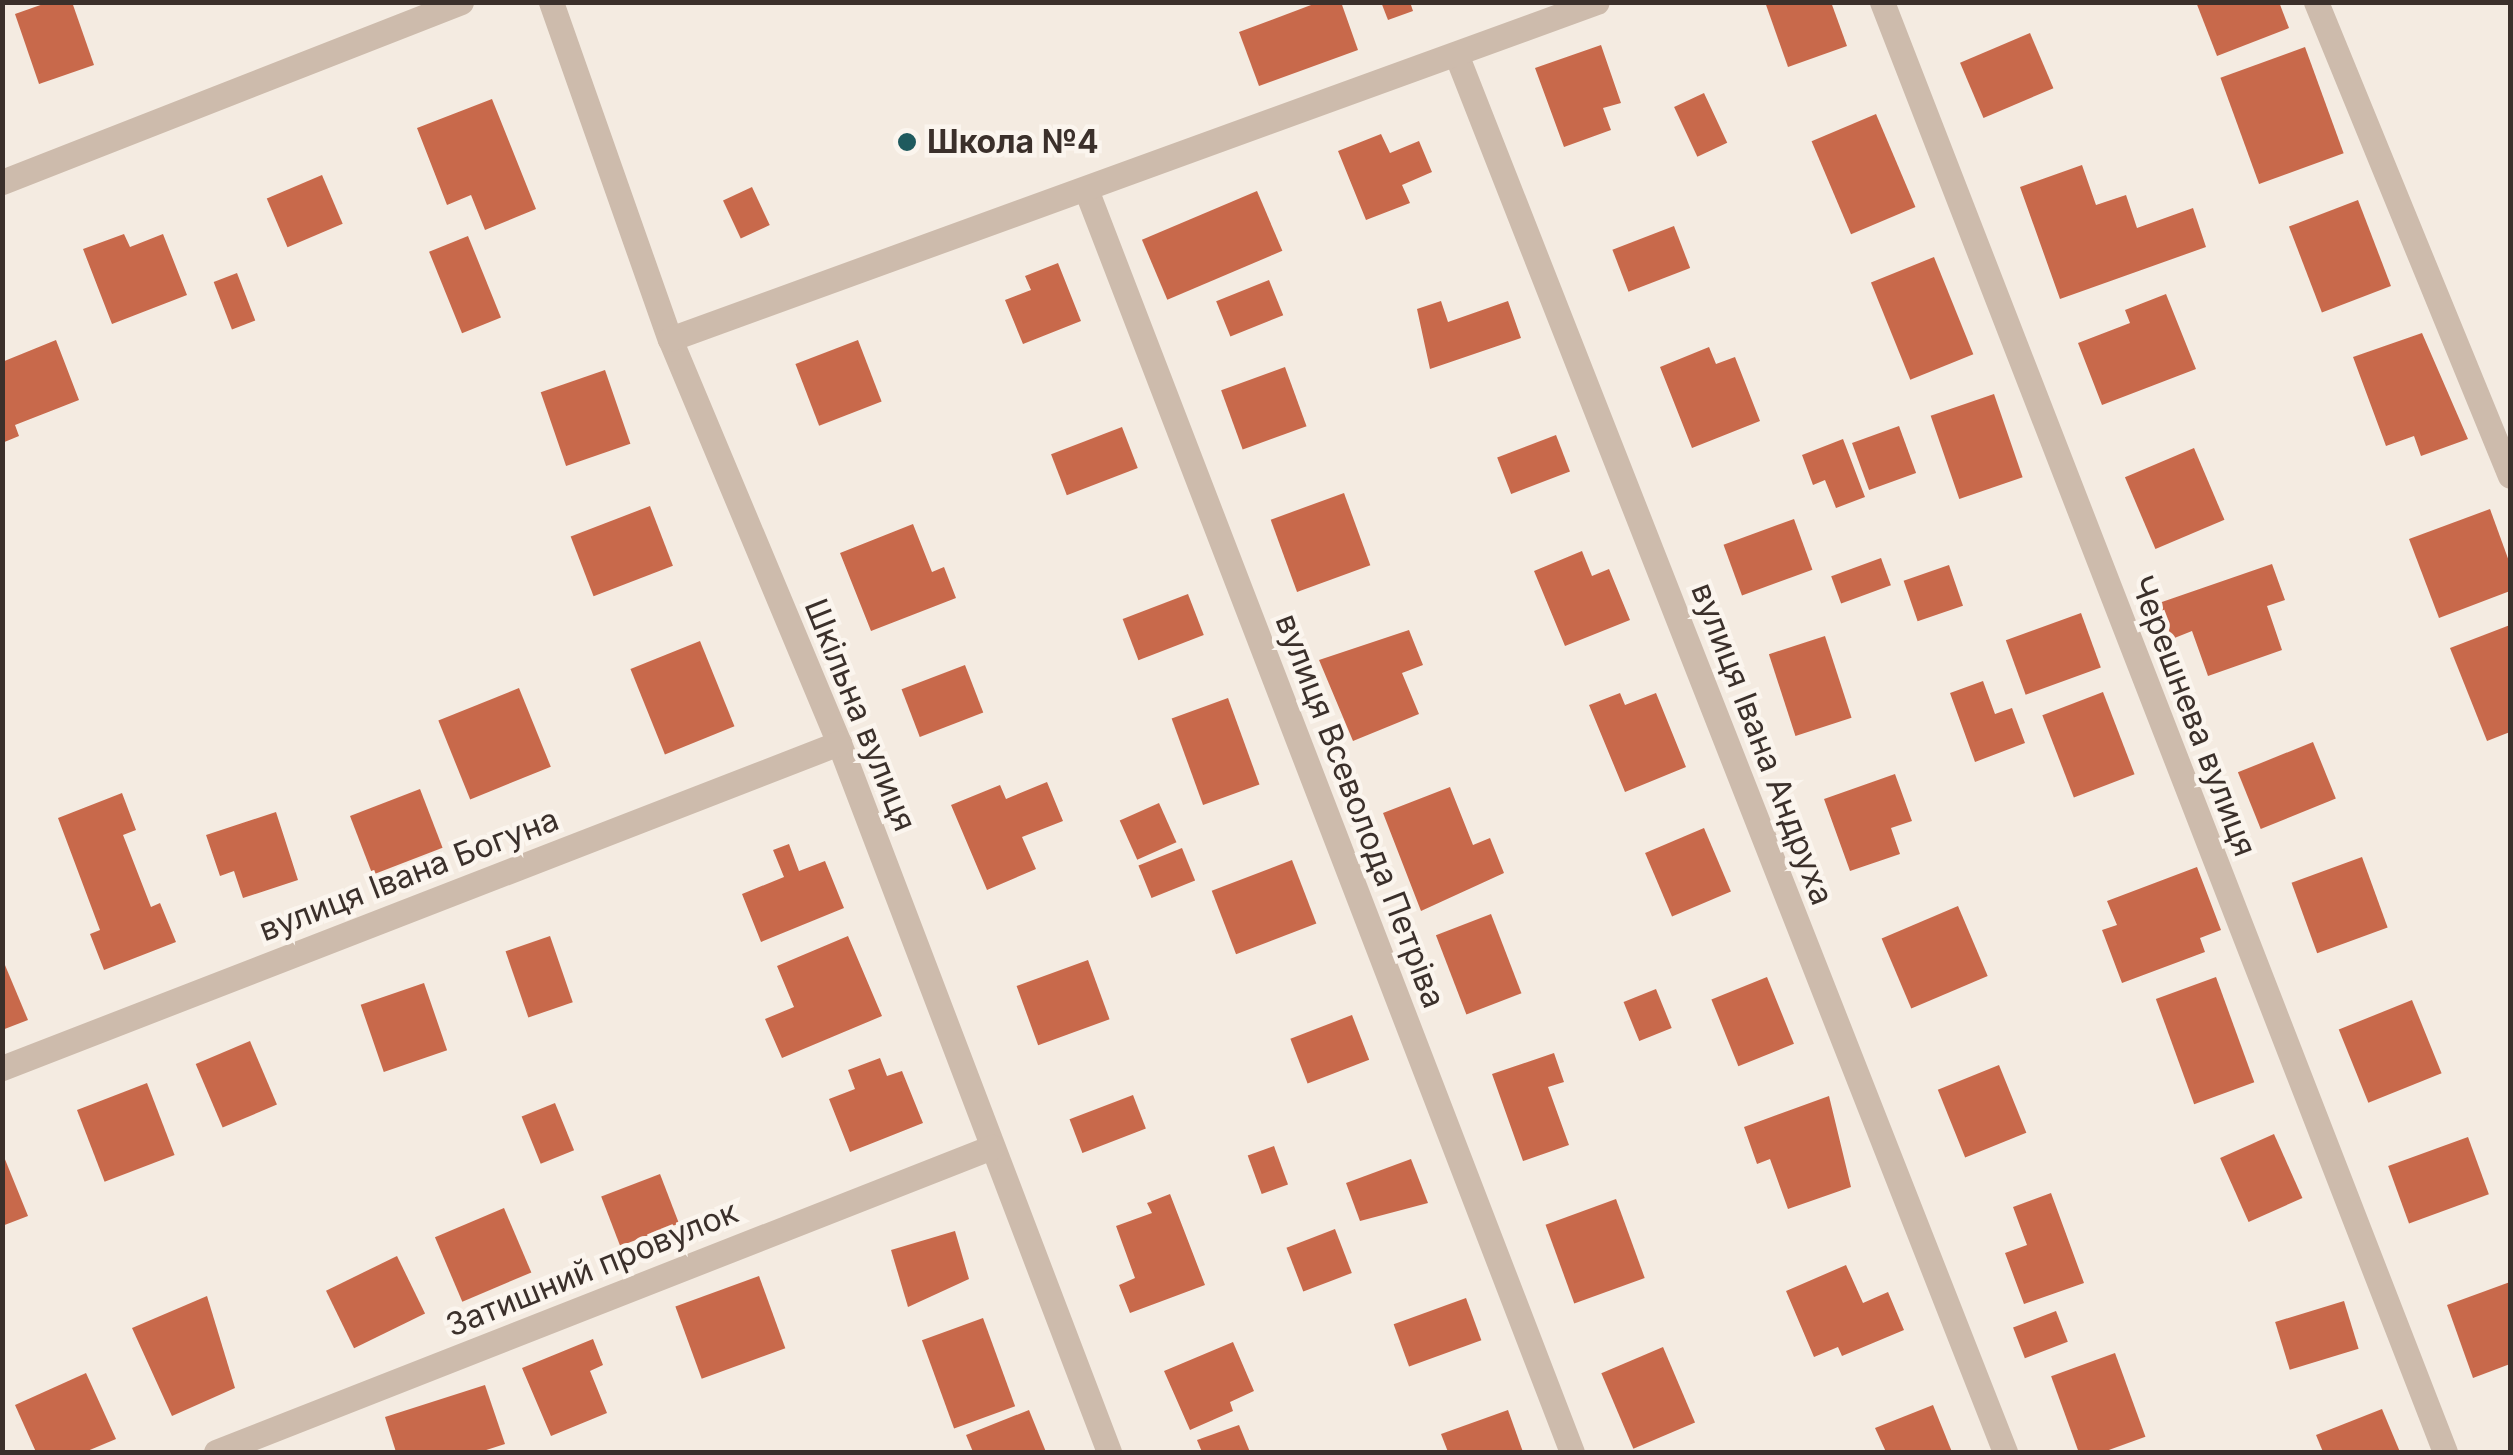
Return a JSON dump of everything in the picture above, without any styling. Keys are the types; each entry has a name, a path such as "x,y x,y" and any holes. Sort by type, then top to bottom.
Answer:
{"street":[{"path":"2,182 461,2"},
{"name":"Шкільна вулиця","path":"551,2 670,339 839,743 1109,1452"},
{"path":"670,339 1458,59 1597,2"},
{"name":"Черешнева вулиця","path":"1882,2 2444,1452"},
{"path":"2316,2 2510,476"},
{"name":"вулиця Івана Андруха","path":"1458,59 2005,1452"},
{"name":"вулиця Всеволода Петріва","path":"1087,192 1572,1452"},
{"name":"вулиця Івана Богуна","path":"2,1068 839,743"},
{"name":"Затишний провулок","path":"216,1452 992,1147"}],"building":[{"path":"49,2 72,2 94,65 39,84 15,14"},
{"path":"1319,2 1341,2 1358,50 1259,86 1239,32"},
{"path":"1381,2 1410,2 1413,11 1388,20"},
{"path":"1765,2 1831,2 1847,46 1788,67"},
{"path":"2196,2 2279,2 2289,28 2217,56"},
{"path":"2030,33 2053,88 1983,118 1960,63"},
{"path":"1601,45 1621,103 1603,108 1611,130 1564,147 1535,68"},
{"path":"2305,47 2344,153 2259,184 2220,78"},
{"path":"1704,93 1727,143 1697,157 1674,107"},
{"path":"492,99 536,209 485,230 471,195 447,205 417,128"},
{"path":"1876,114 1915,207 1851,234 1812,141"},
{"path":"1381,134 1390,153 1419,141 1432,172 1402,185 1410,203 1366,220 1338,151"},
{"path":"2082,165 2096,205 2126,195 2137,228 2193,208 2206,247 2060,299 2020,187"},
{"path":"322,175 343,224 287,247 267,198"},
{"path":"752,187 770,225 741,239 723,201"},
{"path":"1257,191 1282,251 1167,300 1142,240"},
{"path":"2358,200 2391,286 2322,312 2289,227"},
{"path":"1674,226 1690,268 1629,292 1612,250"},
{"path":"124,234 130,247 163,234 187,295 112,324 83,249"},
{"path":"468,236 501,318 462,333 429,252"},
{"path":"1934,257 1973,354 1910,380 1871,282"},
{"path":"1058,263 1081,321 1023,344 1005,300 1031,290 1025,276"},
{"path":"237,273 255,321 232,330 214,282"},
{"path":"1269,280 1283,315 1230,337 1216,301"},
{"path":"2166,294 2196,369 2102,405 2078,343 2130,323 2125,310"},
{"path":"1441,301 1448,322 1508,301 1521,338 1430,369 1417,309"},
{"path":"2422,333 2468,439 2421,456 2414,436 2386,446 2353,357"},
{"path":"56,340 79,400 15,425 19,436 2,443 2,362"},
{"path":"858,340 882,402 819,426 795,364"},
{"path":"1709,347 1716,364 1735,357 1760,421 1692,448 1660,367"},
{"path":"1285,367 1307,426 1243,449 1221,390"},
{"path":"605,370 630,444 566,466 541,392"},
{"path":"1994,394 2023,477 1959,499 1931,416"},
{"path":"1899,426 1916,473 1869,490 1852,443"},
{"path":"1122,427 1138,468 1067,495 1051,454"},
{"path":"1556,435 1570,471 1511,494 1497,458"},
{"path":"1843,439 1865,497 1836,508 1825,480 1813,485 1802,455"},
{"path":"2194,448 2224,520 2155,549 2125,477"},
{"path":"1344,493 1370,565 1297,592 1271,520"},
{"path":"650,506 673,566 594,596 571,536"},
{"path":"2490,509 2510,564 2510,591 2439,618 2409,539"},
{"path":"1794,519 1812,570 1742,595 1724,545"},
{"path":"913,524 932,572 944,567 956,598 871,631 840,553"},
{"path":"1582,551 1592,576 1609,569 1630,620 1565,646 1534,571"},
{"path":"1881,558 1891,585 1841,603 1831,576"},
{"path":"2272,564 2285,600 2267,606 2282,650 2208,676 2192,631 2172,639 2159,603"},
{"path":"1949,565 1963,606 1918,621 1904,581"},
{"path":"1188,594 1204,635 1138,660 1123,619"},
{"path":"2081,613 2101,668 2026,695 2006,640"},
{"path":"2510,625 2510,732 2487,741 2450,648"},
{"path":"1409,630 1423,665 1402,673 1419,714 1353,741 1319,660"},
{"path":"1825,636 1852,718 1795,736 1769,654"},
{"path":"700,641 734,726 665,754 630,669"},
{"path":"965,665 983,713 920,737 902,689"},
{"path":"1983,681 1995,714 2012,708 2025,743 1975,762 1950,693"},
{"path":"519,688 551,767 470,799 438,721"},
{"path":"2103,692 2135,774 2074,797 2042,715"},
{"path":"1620,693 1625,705 1656,693 1686,767 1625,792 1589,705"},
{"path":"1228,698 1259,784 1203,805 1172,719"},
{"path":"2313,742 2336,799 2261,829 2238,772"},
{"path":"1895,774 1912,821 1891,828 1900,854 1850,871 1824,799"},
{"path":"1047,782 1063,821 1022,837 1036,869 987,890 951,805 1000,785 1006,799"},
{"path":"1450,787 1473,845 1490,838 1504,873 1421,911 1383,813"},
{"path":"420,789 443,848 373,875 350,816"},
{"path":"122,793 136,830 123,835 151,907 160,903 176,942 104,970 90,934 100,930 58,818"},
{"path":"1159,803 1176,842 1137,860 1120,820"},
{"path":"276,812 298,880 243,898 234,871 220,876 206,835"},
{"path":"1704,828 1731,892 1672,917 1645,853"},
{"path":"789,844 799,871 825,861 844,908 761,942 742,894 784,877 773,850"},
{"path":"1182,848 1195,880 1152,898 1138,866"},
{"path":"2362,857 2388,927 2317,953 2292,883"},
{"path":"1292,860 1316,923 1236,954 1212,891"},
{"path":"2197,867 2221,930 2200,938 2205,952 2122,983 2102,930 2117,925 2107,901"},
{"path":"1958,906 1988,976 1911,1008 1882,938"},
{"path":"1491,914 1521,993 1466,1014 1436,935"},
{"path":"550,936 573,1002 528,1017 506,951"},
{"path":"848,936 882,1016 782,1058 765,1019 794,1007 777,966"},
{"path":"2,958 28,1020 2,1030"},
{"path":"1088,960 1110,1019 1038,1045 1017,986"},
{"path":"1767,977 1794,1044 1738,1066 1711,999"},
{"path":"2216,977 2254,1082 2194,1104 2156,999"},
{"path":"424,983 447,1050 384,1072 361,1005"},
{"path":"1656,989 1672,1028 1639,1041 1624,1002"},
{"path":"2412,1000 2442,1073 2368,1103 2339,1030"},
{"path":"1352,1015 1369,1060 1308,1083 1290,1039"},
{"path":"250,1041 277,1105 223,1128 196,1064"},
{"path":"1554,1053 1564,1082 1548,1087 1569,1145 1523,1161 1492,1074"},
{"path":"880,1058 887,1076 902,1071 923,1123 850,1152 829,1099 855,1089 848,1070"},
{"path":"1999,1065 2026,1133 1965,1157 1938,1090"},
{"path":"147,1083 175,1155 105,1182 77,1110"},
{"path":"1133,1095 1146,1129 1082,1153 1070,1119"},
{"path":"1829,1096 1851,1187 1788,1209 1770,1159 1757,1164 1744,1127"},
{"path":"555,1103 574,1150 541,1164 522,1116"},
{"path":"2274,1134 2302,1198 2249,1222 2220,1158"},
{"path":"2468,1137 2489,1194 2409,1223 2388,1166"},
{"path":"1274,1146 1288,1185 1262,1194 1248,1156"},
{"path":"2,1152 28,1216 2,1226"},
{"path":"1411,1159 1428,1203 1360,1221 1346,1183"},
{"path":"660,1174 679,1223 620,1246 601,1197"},
{"path":"2051,1193 2084,1283 2024,1304 2005,1253 2027,1245 2013,1207"},
{"path":"1170,1194 1205,1285 1130,1313 1119,1285 1135,1278 1116,1226 1152,1213 1147,1203"},
{"path":"1616,1199 1645,1278 1574,1304 1546,1225"},
{"path":"504,1208 531,1272 462,1302 435,1237"},
{"path":"1335,1229 1352,1273 1303,1292 1286,1248"},
{"path":"955,1231 969,1279 908,1307 891,1250"},
{"path":"397,1256 425,1314 354,1348 326,1291"},
{"path":"1846,1265 1863,1303 1888,1292 1904,1330 1842,1356 1838,1347 1814,1357 1786,1291"},
{"path":"759,1276 785,1348 702,1379 675,1306"},
{"path":"2510,1282 2510,1364 2473,1378 2447,1305"},
{"path":"207,1296 235,1388 172,1416 132,1328"},
{"path":"1466,1298 1481,1340 1409,1367 1394,1324"},
{"path":"2344,1301 2359,1349 2290,1370 2275,1322"},
{"path":"2056,1311 2068,1342 2025,1358 2013,1327"},
{"path":"983,1318 1015,1406 954,1429 922,1340"},
{"path":"593,1339 603,1365 590,1371 607,1413 551,1436 522,1368"},
{"path":"1233,1342 1254,1391 1230,1402 1233,1411 1190,1430 1164,1371"},
{"path":"1663,1347 1695,1422 1633,1449 1601,1373"},
{"path":"2115,1353 2145,1437 2103,1452 2079,1452 2051,1376"},
{"path":"86,1373 116,1439 85,1452 36,1452 15,1405"},
{"path":"485,1385 505,1444 480,1452 396,1452 385,1417"},
{"path":"1933,1405 1952,1452 1886,1452 1875,1428"},
{"path":"2382,1409 2400,1452 2323,1452 2316,1435"},
{"path":"1029,1410 1046,1452 973,1452 966,1435"},
{"path":"1508,1410 1523,1452 1448,1452 1441,1434"},
{"path":"1239,1425 1250,1452 1202,1452 1197,1440"}],"place":[{"name":"Школа №4","path":"907,142"}]}
